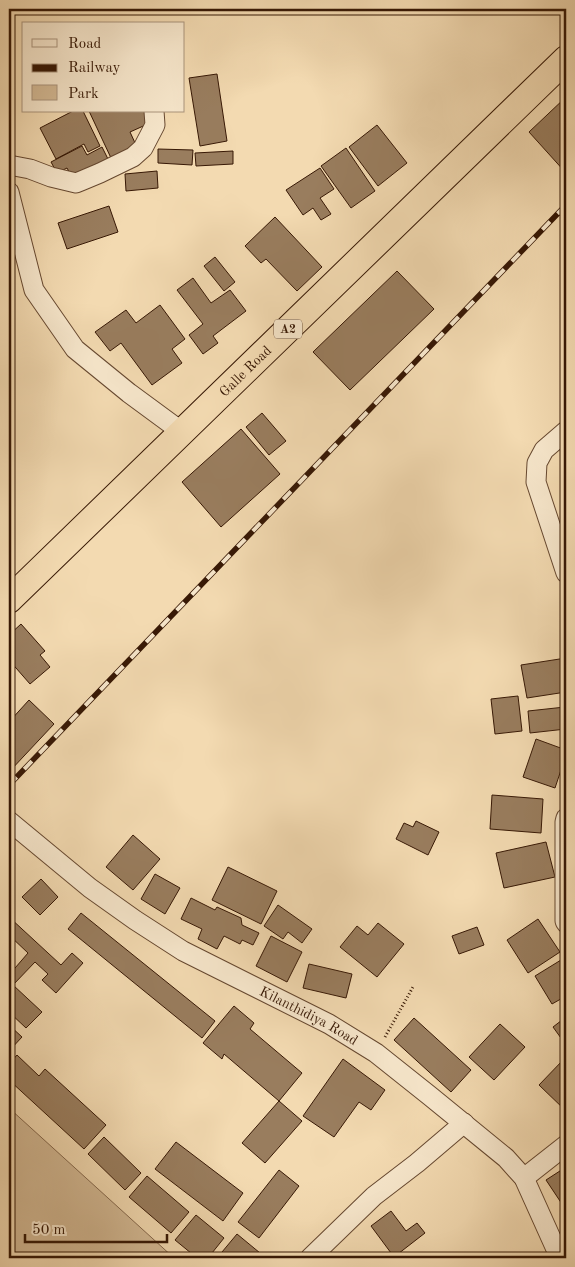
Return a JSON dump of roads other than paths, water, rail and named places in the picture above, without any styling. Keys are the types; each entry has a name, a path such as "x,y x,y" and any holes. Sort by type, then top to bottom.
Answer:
{"highway":[{"name":"Galle Road","path":"9,600 566,59"}],"street":[{"path":"9,165 30,168 51,177 76,183 133,157 144,148 155,125 154,112"},
{"path":"9,192 34,290 75,348 129,393 182,432"},
{"path":"566,431 544,450 536,463 536,482 566,573"},
{"path":"566,818 566,923"},
{"name":"Kilanthidiya Road","path":"9,821 90,888 182,951 329,1024 376,1053 506,1158 524,1178 560,1258"},
{"path":"310,1258 374,1196 464,1123"},
{"path":"524,1178 566,1145"}],"railway":[{"path":"9,785 566,205"}]}
